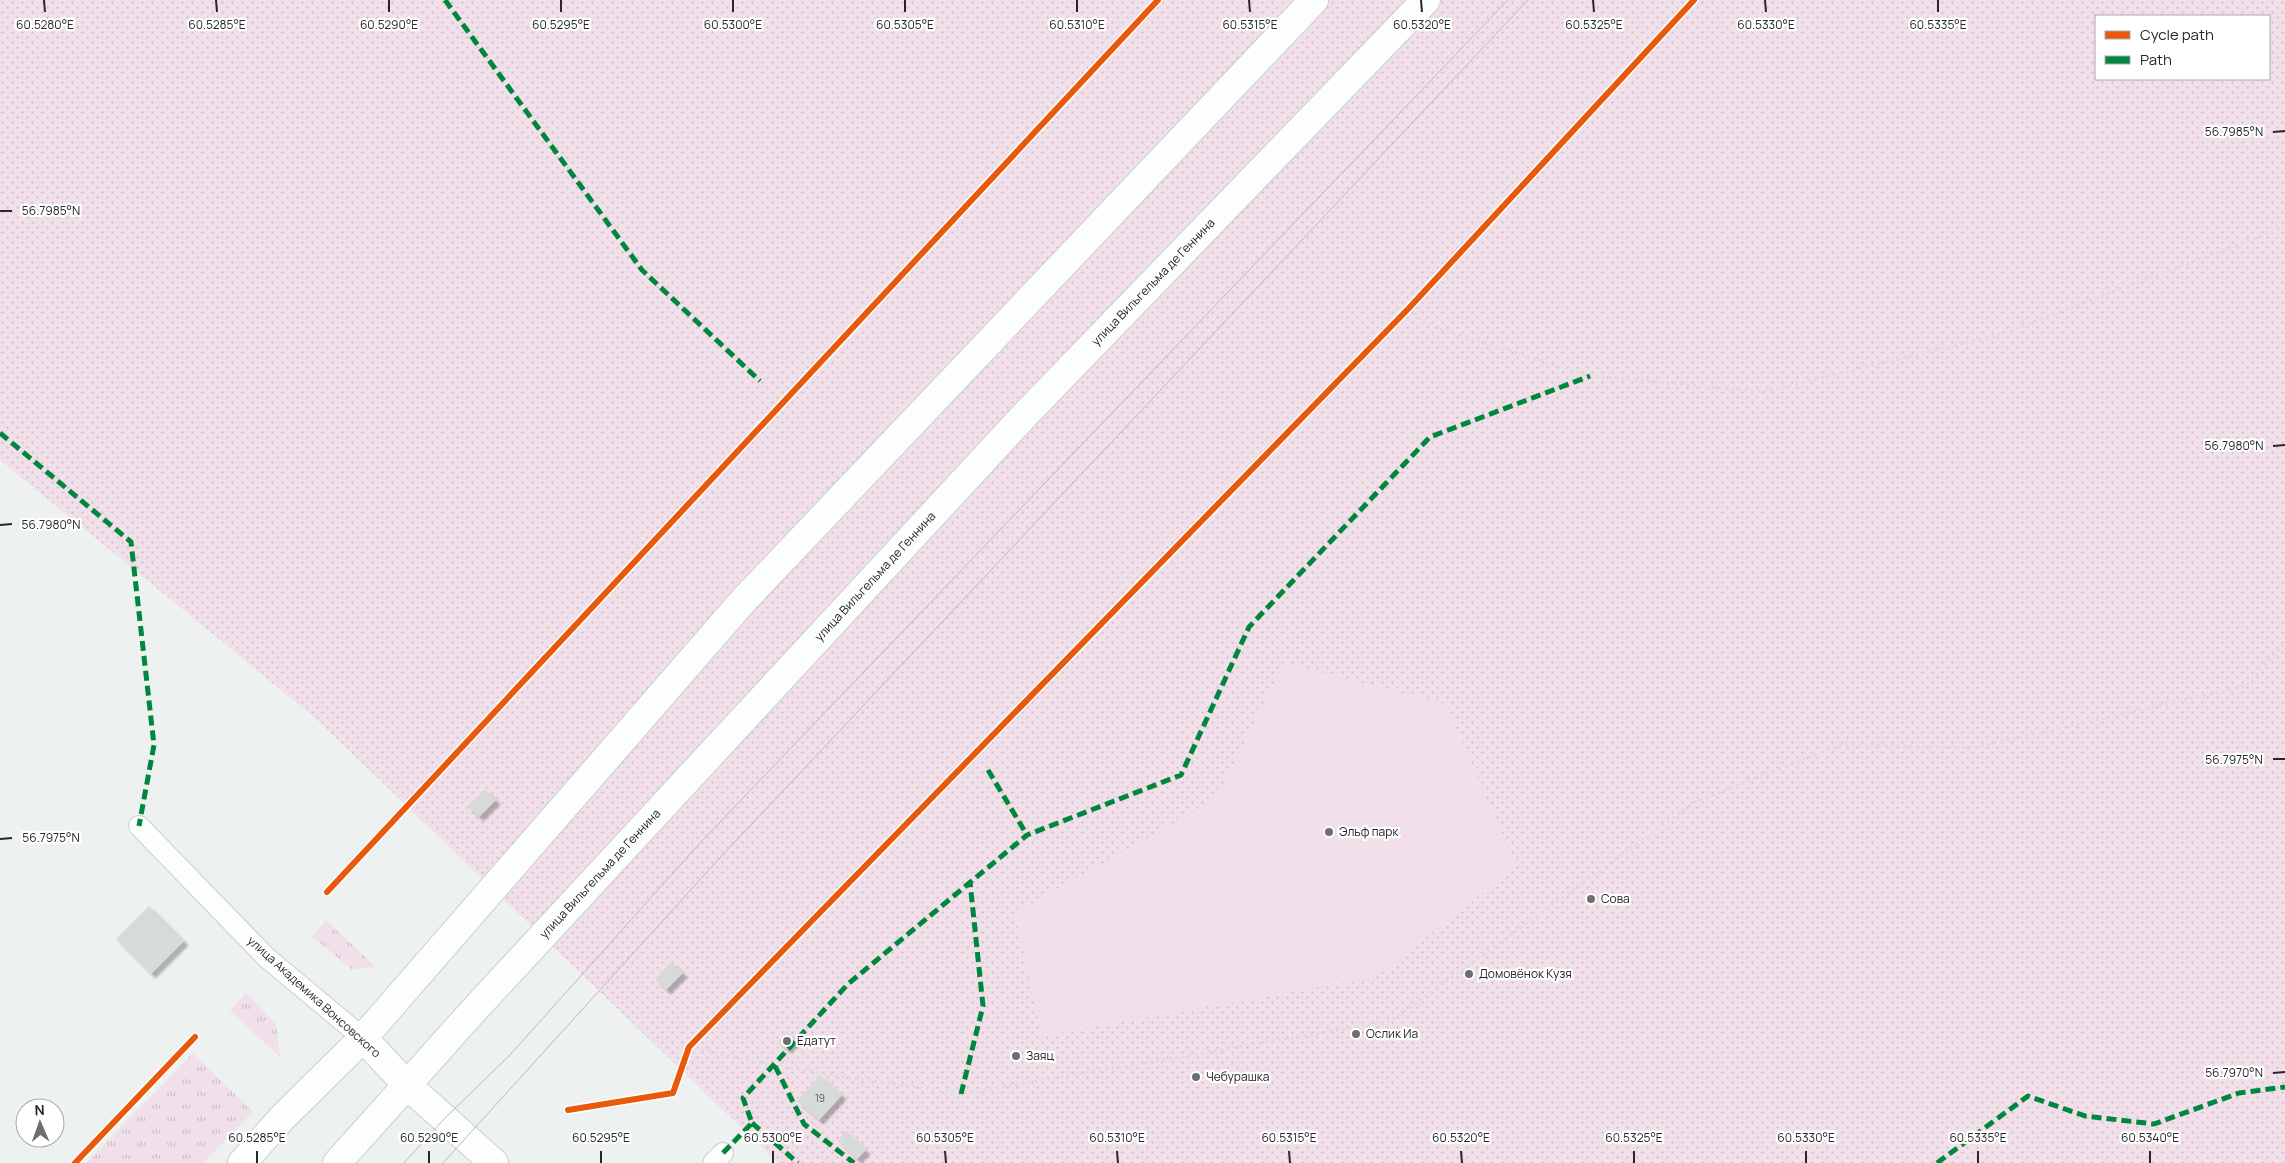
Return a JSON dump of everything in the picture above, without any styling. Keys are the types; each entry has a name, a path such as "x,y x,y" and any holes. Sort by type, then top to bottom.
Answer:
{"main road":[{"path":"242,1163 282,1118 362,1038 743,600 1314,0"},
{"name":"улица Вильгельма де Геннина","path":"337,1163 1022,418 1426,0"},
{"name":"улица Академика Вонсовского","path":"362,1038 407,1085 494,1163"}],"lane":[{"name":"улица Академика Вонсовского","path":"139,826 267,958 362,1038"}],"path":[{"path":"1409,308 1425,324 1590,376 1762,392 1998,335 2285,228"},
{"path":"1402,315 1416,300"},
{"path":"689,1047 774,1066 961,1094 1391,1021 1695,802 1844,744 1973,748 2246,686 2285,643"},
{"path":"686,1056 689,1047 696,1040"}],"green space":[{"path":"0,0 2285,0 2285,1163 778,1163 314,717 0,460"},
{"name":"Эльф парк","path":"1284,663 1446,704 1516,866 1376,977 1042,1036 1015,913 1216,799"},
{"path":"326,920 376,967 351,969 312,936"},
{"path":"246,992 276,1024 280,1057 230,1011"},
{"path":"193,1053 253,1112 203,1163 86,1163"}],"building":[{"path":"485,789 496,800 479,817 468,806"},
{"path":"149,906 184,941 151,974 116,939"},
{"path":"672,962 683,973 666,990 655,979"},
{"path":"787,1032 796,1040 787,1049 778,1042"},
{"path":"820,1075 842,1095 819,1120 797,1101"},
{"path":"846,1131 866,1150 857,1159 838,1141"}],"tram line":[{"path":"404,1163 444,1119 510,1055 699,844 1508,0"},
{"path":"443,1163 716,862 1528,0"}],"marked path":[{"path":"445,0 642,270 760,381"},
{"path":"723,1153 752,1123 743,1098 848,984 1027,835 1181,775 1249,627 1430,437 1590,376"},
{"path":"0,433 131,542 154,745 139,826"},
{"path":"988,770 1027,835"},
{"path":"961,1094 983,1006 970,882"},
{"path":"775,1066 804,1124 854,1163"},
{"path":"1937,1163 2028,1096 2085,1116 2154,1124 2239,1093 2285,1087"},
{"path":"752,1123 798,1163"}],"cycle path":[{"path":"327,892 1158,0"},
{"path":"568,1110 673,1093 689,1047 1409,308 1694,0"},
{"path":"75,1163 195,1037"}],"place":[{"name":"Эльф парк","path":"1329,832"},
{"name":"Сова","path":"1591,899"},
{"name":"Домовёнок Кузя","path":"1469,974"},
{"name":"Ослик Иа","path":"1356,1034"},
{"name":"Едатут","path":"787,1041"},
{"name":"Заяц","path":"1016,1056"},
{"name":"Чебурашка","path":"1196,1077"}]}
